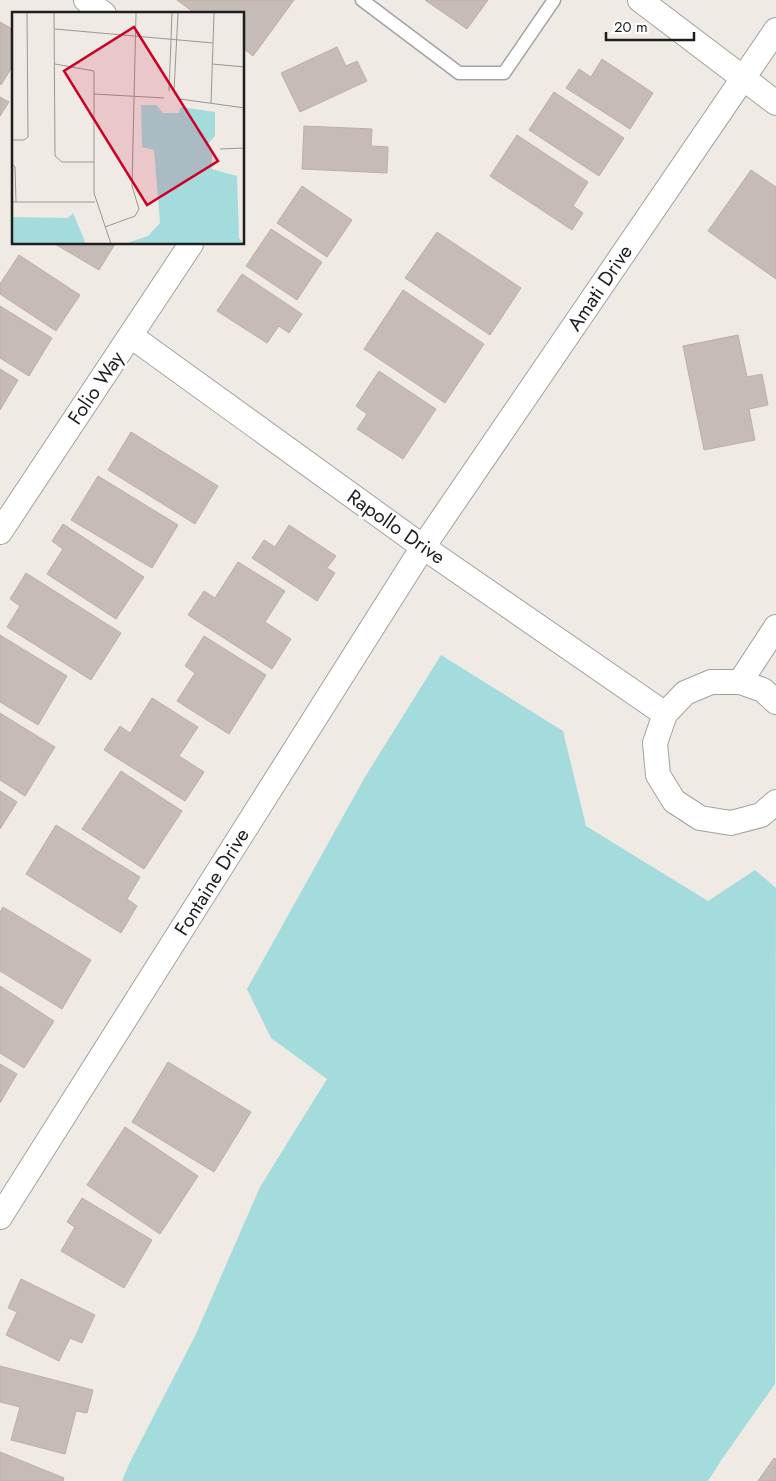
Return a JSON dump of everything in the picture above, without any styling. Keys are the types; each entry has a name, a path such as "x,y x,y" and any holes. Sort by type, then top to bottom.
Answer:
{"street":[{"path":"86,0 101,12"},
{"path":"640,0 776,103"},
{"name":"Amati Drive","path":"423,547 776,30"},
{"name":"Folio Way","path":"0,532 190,245"},
{"name":"Rapollo Drive","path":"131,336 423,547 665,714"},
{"name":"Fontaine Drive","path":"0,1217 423,547"},
{"path":"740,682 776,627"},
{"path":"776,702 763,690 740,682 711,682 685,693 665,714 655,744 658,774 674,801 700,818 731,823 761,815 776,802"}],"lane":[{"path":"362,0 459,73 504,73 554,0"}],"water":[{"path":"441,655 563,731 586,826 708,901 755,870 776,888 775,1384 708,1481 122,1481 195,1336 260,1187 327,1079 271,1038 247,989 365,777"}],"building":[{"path":"177,0 294,0 253,56 245,50 245,12 193,12"},
{"path":"425,0 488,0 467,29"},
{"path":"0,22 12,29 12,67 0,84"},
{"path":"337,47 346,66 357,61 367,81 300,112 281,73"},
{"path":"602,59 653,93 630,129 566,88 579,69 591,77"},
{"path":"554,92 624,138 599,176 529,130"},
{"path":"0,97 9,102 0,116"},
{"path":"304,126 372,129 371,146 388,147 387,173 302,169"},
{"path":"517,135 588,182 573,206 583,213 572,230 490,176"},
{"path":"751,170 776,187 776,279 708,231"},
{"path":"302,186 352,220 327,257 277,223"},
{"path":"271,229 322,262 297,300 246,266"},
{"path":"437,232 521,288 490,335 405,278"},
{"path":"57,245 114,245 99,270"},
{"path":"19,255 80,295 56,331 0,294 0,284"},
{"path":"242,274 302,314 289,333 279,326 267,343 217,311"},
{"path":"403,290 484,344 445,403 364,349"},
{"path":"0,306 52,338 29,376 0,358"},
{"path":"738,335 747,377 762,374 768,405 749,409 755,440 704,450 683,346"},
{"path":"0,369 18,380 0,410"},
{"path":"379,371 436,409 403,459 357,429 367,414 356,406"},
{"path":"131,432 218,486 195,524 108,470"},
{"path":"98,476 178,525 152,568 71,520"},
{"path":"63,524 144,577 116,619 47,574 63,549 52,541"},
{"path":"289,525 336,556 327,568 335,573 317,601 252,558 264,540 275,547"},
{"path":"238,562 285,591 265,622 291,639 272,669 188,615 204,591 215,598"},
{"path":"26,573 121,633 91,680 7,627 20,606 10,599"},
{"path":"0,635 67,676 38,725 0,702"},
{"path":"204,636 266,675 229,734 177,701 195,673 185,666"},
{"path":"152,698 198,727 179,756 204,772 185,801 104,750 120,726 130,733"},
{"path":"0,713 55,747 25,796 0,780"},
{"path":"121,771 182,811 144,869 82,829"},
{"path":"0,791 17,802 0,829"},
{"path":"56,825 140,877 127,899 137,906 121,933 26,874"},
{"path":"3,907 91,960 62,1009 0,971 0,912"},
{"path":"0,986 54,1021 24,1068 0,1053"},
{"path":"168,1062 251,1112 214,1172 132,1122"},
{"path":"0,1064 17,1074 0,1103"},
{"path":"125,1127 198,1176 160,1234 87,1185"},
{"path":"82,1198 152,1240 124,1288 61,1251 75,1227 67,1222"},
{"path":"21,1279 95,1315 82,1343 70,1338 59,1361 6,1335 17,1312 8,1308"},
{"path":"0,1366 93,1390 87,1413 76,1411 65,1454 11,1440 20,1407 0,1402"},
{"path":"0,1452 64,1478 63,1481 0,1481"},
{"path":"774,1458 776,1459 776,1481 758,1481"}]}
